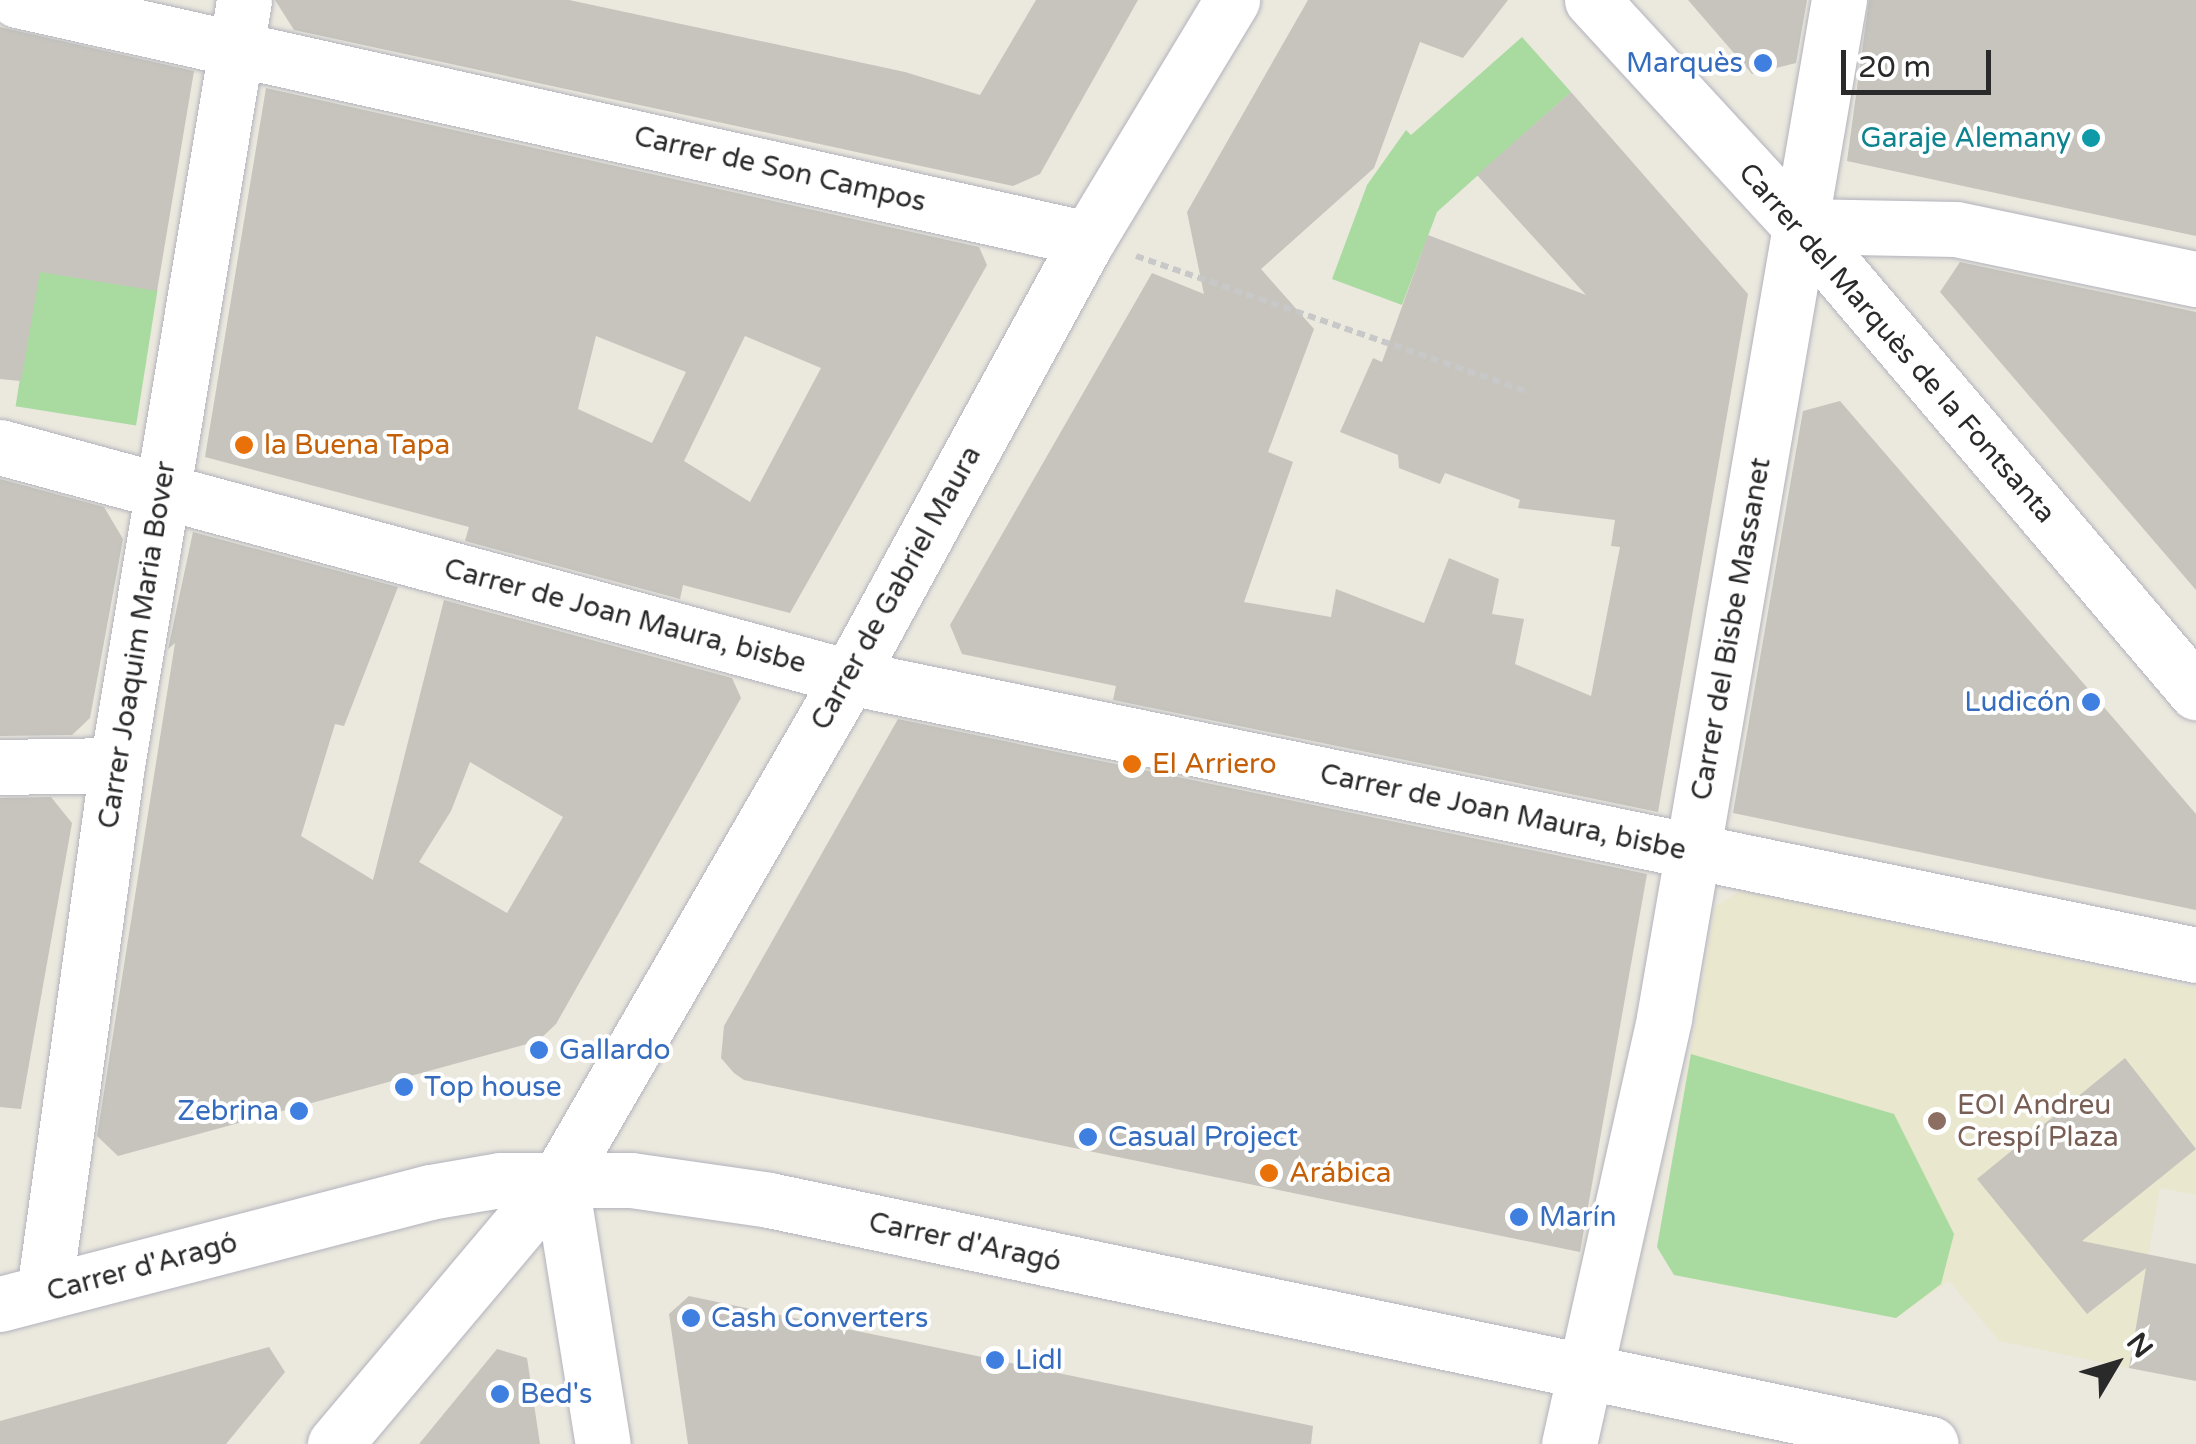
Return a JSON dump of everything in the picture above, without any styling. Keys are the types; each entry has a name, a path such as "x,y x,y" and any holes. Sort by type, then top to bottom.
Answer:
{"street":[{"name":"Carrer de Son Campos","path":"17,0 240,23 1088,239"},
{"name":"Carrer de Gabriel Maura","path":"335,1444 560,1176 848,676 1088,239 1232,0"},
{"name":"Carrer del Marquès de la Fontsanta","path":"1592,0 1800,226 2196,692"},
{"name":"Carrer del Bisbe Massanet","path":"1569,1444 1664,1018 1839,0"},
{"name":"Carrer Joaquim Maria Bover","path":"22,1298 117,764 240,23"},
{"path":"1800,226 1956,229 2196,278"},
{"name":"Carrer de Joan Maura, bisbe","path":"0,447 848,676 2196,955"},
{"path":"0,767 117,764"},
{"path":"560,1176 603,1444"},
{"name":"Carrer d'Aragó","path":"22,1298 430,1192 560,1176 769,1200 1931,1444"}],"path":[{"path":"1088,239 1528,392"}],"shaded area":[{"name":"EOI Andreu Crespí Plaza","path":"1740,891 2196,988 2196,1195 2160,1188 2129,1368 1999,1341 1949,1281 1896,1318 1674,1275 1657,1247 1715,907"}],"green space":[{"path":"1522,37 1571,92 1437,212 1402,305 1332,279 1367,185 1406,130 1411,135"},
{"path":"37,271 157,290 136,425 16,406"},
{"path":"1691,1054 1894,1114 1954,1234 1941,1284 1896,1318 1674,1275 1657,1247"}],"building":[{"path":"275,0 569,0 905,72 980,95 1036,0 1138,0 1040,174 1013,186 294,30"},
{"path":"1308,0 1508,0 1463,58 1420,42 1374,168 1261,269 1314,329 1268,452 1293,462 1244,602 1331,617 1336,589 1424,623 1449,558 1499,579 1492,614 1524,619 1515,664 1591,696 1620,547 1611,546 1615,520 1518,508 1520,500 1445,473 1440,484 1399,468 1398,455 1340,432 1373,358 1382,362 1428,235 1586,295 1477,175 1571,92 1748,294 1658,812 1113,700 1116,686 962,654 950,625 1152,273 1204,294 1187,212"},
{"path":"1688,0 1807,0 1796,63 1752,74"},
{"path":"1869,0 2196,0 2196,236 1847,161"},
{"path":"0,27 194,71 157,291 40,272 21,381 0,379"},
{"path":"266,88 979,247 987,265 790,613 683,585 680,599 465,541 469,527 205,457","holes":["596,336 686,372 652,443 578,409","745,336 821,368 750,502 684,461"]},
{"path":"1960,262 2196,312 2196,590 1940,292"},
{"path":"1840,401 2196,814 2196,910 1733,813 1803,411"},
{"path":"0,479 104,507 123,539 90,718 72,735 0,736"},
{"path":"193,532 398,587 344,726 335,724 301,836 373,880 444,600 732,678 741,698 556,1024 538,1041 118,1156 97,1136 175,643 168,649","holes":["470,762 563,817 507,913 419,862 451,811"]},
{"path":"898,719 1647,874 1580,1252 744,1080 734,1073 721,1058 724,1026"},
{"path":"51,797 72,823 21,1109 0,1107 0,798"},
{"path":"2125,1058 2196,1149 2082,1241 2196,1264 2196,1381 2129,1368 2146,1268 2087,1314 1977,1179"},
{"path":"689,1296 1313,1426 1311,1444 688,1444 669,1314"},
{"path":"269,1347 285,1372 226,1444 0,1444 0,1421"},
{"path":"497,1349 527,1358 540,1444 419,1444"}],"place":[{"name":"Marquès","path":"1763,63"},
{"name":"Garaje Alemany","path":"2091,138"},
{"name":"la Buena Tapa","path":"244,445"},
{"name":"Ludicón","path":"2091,702"},
{"name":"El Arriero","path":"1132,764"},
{"name":"Gallardo","path":"539,1050"},
{"name":"Top house","path":"404,1087"},
{"name":"Zebrina","path":"299,1111"},
{"name":"EOI Andreu Crespí Plaza","path":"1937,1121"},
{"name":"Casual Project","path":"1088,1137"},
{"name":"Arábica","path":"1269,1173"},
{"name":"Marín","path":"1519,1217"},
{"name":"Cash Converters","path":"691,1318"},
{"name":"Lidl","path":"995,1360"},
{"name":"Bed's","path":"500,1394"}]}
